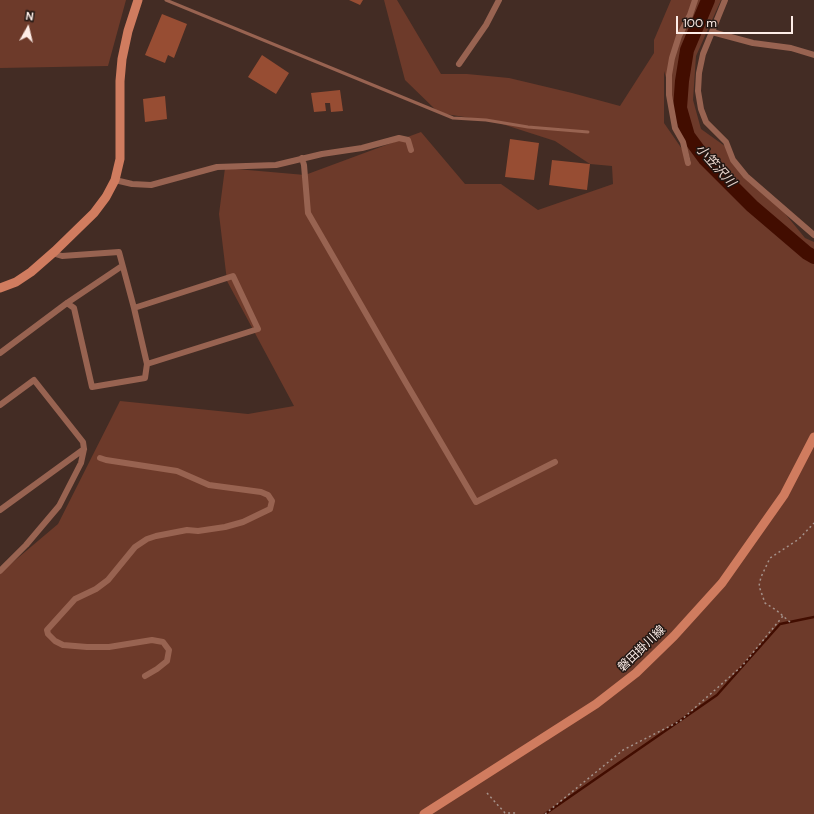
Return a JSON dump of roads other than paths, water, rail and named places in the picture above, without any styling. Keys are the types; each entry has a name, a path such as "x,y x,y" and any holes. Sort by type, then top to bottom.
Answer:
{"main road":[{"path":"0,288 16,282 31,272 52,253 94,213 106,197 115,180 120,159 120,81 122,59 128,31 138,0"},
{"name":"磐田掛川線","path":"424,814 596,704 636,673 674,636 722,583 784,495 814,437"}],"street":[{"path":"459,64 486,25 499,0"},
{"path":"688,163 682,142 675,128 669,95 669,75 672,58 695,0"},
{"path":"725,0 703,54 699,73 698,91 701,109 706,122 726,142 733,160 746,176 814,235"},
{"path":"712,32 753,43 791,48 814,54"},
{"path":"115,180 132,184 151,185 217,166 276,165 302,158 362,148 399,138 408,140 411,150"},
{"path":"302,158 308,213 476,502 555,462"},
{"path":"52,253 62,256 119,252 148,364 145,378 92,387 74,308 66,303"},
{"path":"0,353 66,303 122,266"},
{"path":"134,308 233,276 258,329 148,364"},
{"path":"0,406 34,380 83,442 84,449 81,463 59,506 26,545 0,571"},
{"path":"0,510 84,449"},
{"path":"100,458 177,471 209,485 261,492 268,495 272,501 270,509 243,522 226,528 198,531 187,530 147,539 135,547 108,580 96,589 75,599 47,630 48,634 55,641 63,645 109,648 152,640 163,642 169,650 167,661 145,676"}],"lane":[{"path":"166,0 453,118 486,120 528,127 588,132"}],"waterway":[{"name":"小笠沢川","path":"708,0 687,50 682,81 680,108 688,136 705,159 752,206 807,253 814,257"},
{"path":"545,814 717,695 780,624 814,617"}]}
